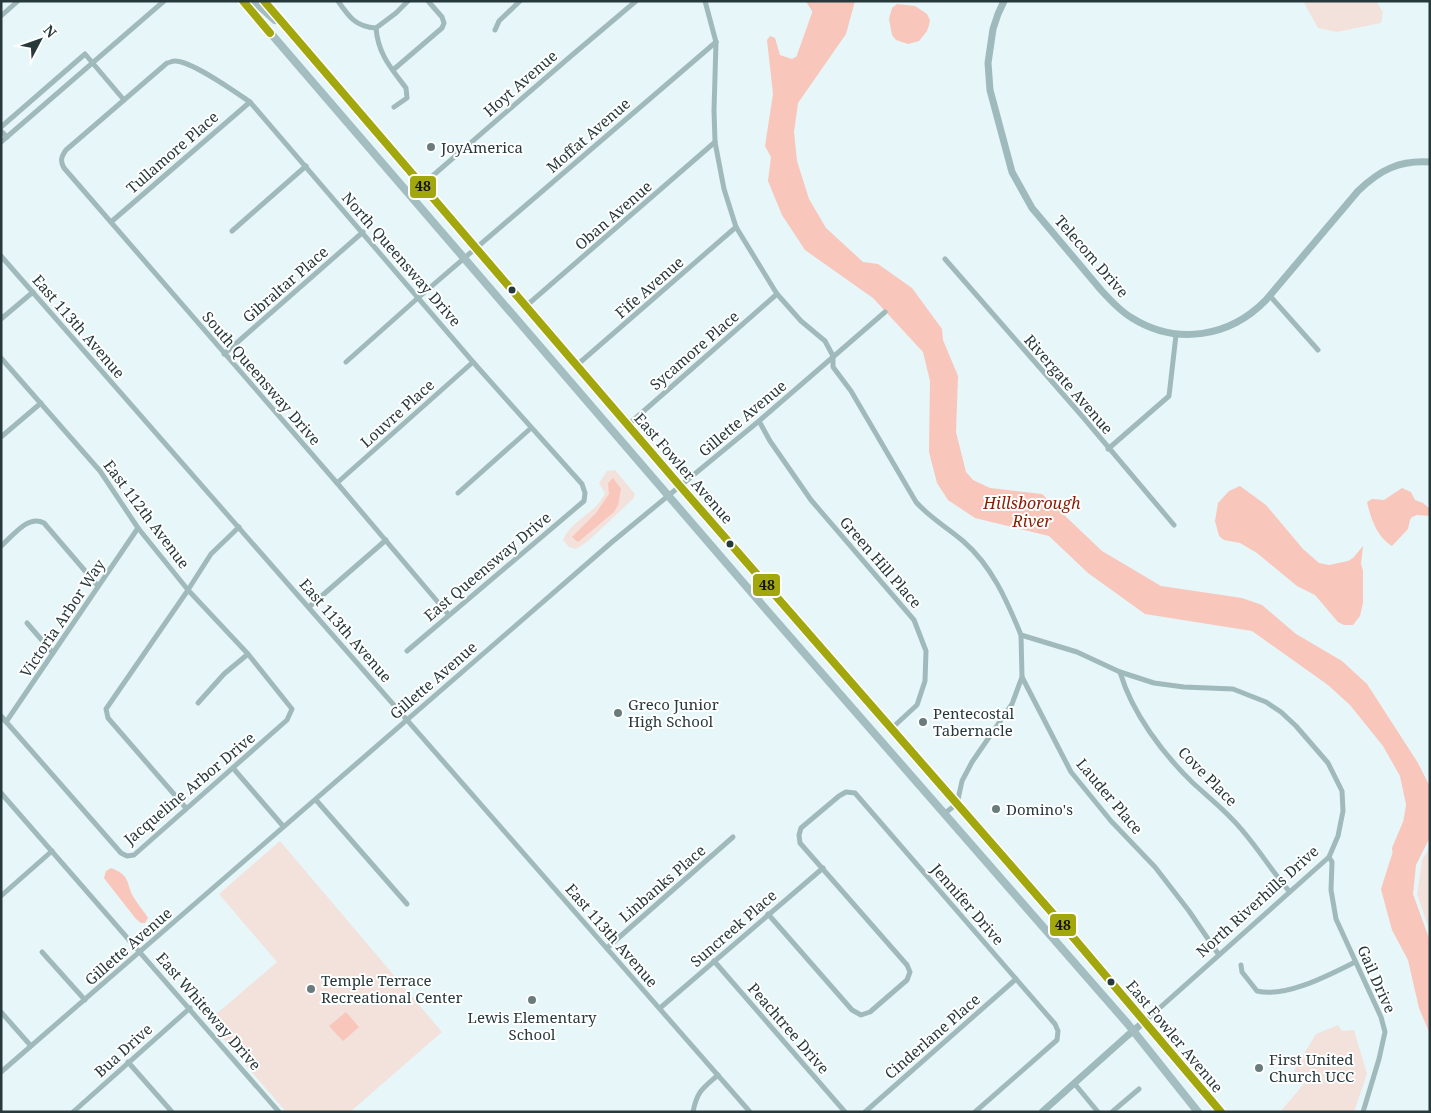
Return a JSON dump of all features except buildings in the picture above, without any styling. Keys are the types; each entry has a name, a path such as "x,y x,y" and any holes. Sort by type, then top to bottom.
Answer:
{"main road":[{"name":"East Fowler Avenue","path":"242,1 1133,1031 1198,1112"},
{"path":"254,1 304,47"},
{"name":"East Fowler Avenue","path":"264,1 629,424 680,486 1145,1021 1221,1112"}],"street":[{"path":"1,16 18,1"},
{"path":"1,142 164,1"},
{"path":"338,1 348,16 360,26 376,28 408,1"},
{"path":"393,70 442,28 444,23 442,17 428,1"},
{"path":"495,30 499,21 520,1"},
{"name":"Hoyt Avenue","path":"422,186 636,1"},
{"path":"705,1 716,42 714,110 716,142 724,189 736,227 776,294 801,321 825,340 833,356 833,367 851,391 916,502 923,510 965,542 985,566 1004,593 1022,635"},
{"name":"Telecom Drive","path":"1004,1 998,14 989,48 988,74 990,90 1012,172 1032,208 1112,302 1130,318 1144,324 1176,335 1208,333 1250,316 1270,296 1358,191 1373,177 1401,164 1416,161 1430,162"},
{"path":"376,28 377,41 381,53 408,93 407,98 394,108"},
{"name":"Moffat Avenue","path":"346,362 418,297 716,42"},
{"path":"7,137 1,129 85,54 124,100"},
{"name":"North Queensway Drive","path":"124,100 167,63 174,60 184,62 250,102 473,362 582,484 585,493 584,501"},
{"name":"South Queensway Drive","path":"124,100 66,150 61,162 64,168 448,614"},
{"name":"Tullamore Place","path":"112,222 250,102"},
{"name":"Oban Avenue","path":"526,306 716,142"},
{"path":"232,231 306,166"},
{"name":"Fife Avenue","path":"577,365 736,227"},
{"name":"Gibraltar Place","path":"224,354 363,232"},
{"name":"East 113th Avenue","path":"1,256 750,1112"},
{"name":"Rivergate Avenue","path":"945,259 1174,525"},
{"path":"1,319 33,292"},
{"name":"Sycamore Place","path":"629,424 776,294"},
{"path":"1270,296 1318,350"},
{"name":"Gillette Avenue","path":"1,1072 283,826 316,800 406,718 654,506 669,496 759,421 885,312"},
{"path":"1108,449 1169,396 1176,335"},
{"name":"East 112th Avenue","path":"1,358 100,471 138,528 188,590 248,654 292,709"},
{"name":"Louvre Place","path":"337,483 473,362"},
{"path":"1,437 41,403"},
{"name":"Green Hill Place","path":"759,421 770,441 811,500 914,620 926,651 925,681 917,705 892,728"},
{"path":"458,493 531,428"},
{"name":"East Queensway Drive","path":"406,651 584,501"},
{"path":"1,546 30,520 38,520 44,523 98,586"},
{"path":"186,808 108,718 106,709 211,554 239,527"},
{"name":"Victoria Arbor Way","path":"6,722 138,528"},
{"path":"309,607 386,540"},
{"path":"27,623 53,653"},
{"name":"North Riverhills Drive","path":"1022,635 1077,652 1120,672 1154,683 1184,687 1233,689 1266,702 1296,726 1328,763 1342,791 1343,811 1338,836 1329,857 1042,1112"},
{"name":"Lauder Place","path":"1022,635 1022,677 1071,772 1111,821 1155,867 1189,911 1219,955"},
{"path":"198,702 224,674 248,654"},
{"name":"Cove Place","path":"1120,672 1125,689 1138,714 1160,745 1192,782 1231,818 1253,842 1289,891"},
{"path":"945,813 957,804 962,781 972,762 1012,704 1022,677"},
{"name":"Jacqueline Arbor Drive","path":"1,716 121,854 134,855 287,720 292,709"},
{"path":"233,768 283,826"},
{"name":"Jennifer Drive","path":"823,868 800,843 799,835 801,828 839,796 846,792 854,793 1055,1024 1058,1031 1057,1040 975,1112"},
{"name":"East Whiteway Drive","path":"1,793 141,951 279,1112"},
{"path":"316,800 407,904"},
{"name":"Linbanks Place","path":"607,948 733,837"},
{"path":"1,896 52,851"},
{"name":"Gail Drive","path":"1329,857 1332,862 1331,890 1336,919 1382,1017 1385,1032 1380,1059 1364,1112"},
{"path":"768,914 852,1010 861,1015 870,1012 878,1006 907,980 910,972 907,965 823,868"},
{"name":"Suncreek Place","path":"660,1008 823,868"},
{"path":"42,952 85,1000"},
{"name":"Peachtree Drive","path":"714,961 845,1112"},
{"path":"1241,966 1242,972 1257,991 1282,992 1355,962"},
{"name":"Cinderlane Place","path":"865,1112 1016,979"},
{"name":"Bua Drive","path":"73,1112 190,1008"},
{"path":"1,1012 31,1046"},
{"path":"128,1062 172,1112"},
{"path":"694,1112 699,1091 718,1075"},
{"path":"1074,1083 1098,1112"},
{"path":"1112,1112 1139,1089"}],"shaded area":[{"path":"1303,1 1376,1 1383,12 1381,23 1337,32 1318,28"},
{"path":"615,470 635,494 633,499 587,542 576,549 569,547 563,540 567,533 601,500 605,493 599,483 607,471"},
{"path":"280,841 442,1032 350,1112 286,1112 208,1021 277,962 219,894"},
{"path":"1430,847 1430,932 1417,894 1422,860"},
{"path":"1338,1025 1342,1031 1354,1030 1367,1074 1354,1112 1280,1112 1303,1085 1294,1070 1316,1034"}],"water":[{"name":"Hillsborough River","path":"804,1 855,1 846,34 798,103 794,132 797,161 809,199 826,228 863,262 878,264 912,288 942,329 943,340 958,376 956,432 966,472 973,480 990,488 1042,494 1102,551 1161,586 1242,598 1262,605 1296,634 1342,661 1367,684 1418,763 1430,787 1430,837 1416,865 1413,894 1430,941 1430,1034 1419,1008 1408,960 1392,930 1381,889 1395,845 1411,828 1400,776 1383,746 1350,705 1328,685 1252,631 1145,614 1088,573 1049,536 975,518 948,500 937,483 929,452 930,381 923,352 873,298 805,250 782,215 768,181 771,157 765,146 773,94 767,40 770,36 775,38 780,55 792,59 801,54 819,22"},
{"path":"897,4 915,6 927,14 930,20 929,25 919,41 908,44 896,40 892,35 889,19 892,8"},
{"path":"613,478 621,489 618,505 614,512 578,542 572,537 596,513 609,494 608,483"},
{"path":"1240,486 1266,505 1303,549 1319,563 1329,565 1348,561 1363,546 1361,564 1363,571 1363,603 1360,616 1353,625 1344,625 1338,622 1315,595 1297,586 1257,553 1240,543 1224,540 1219,536 1215,521 1218,503 1229,491"},
{"path":"1402,488 1411,492 1415,500 1423,503 1430,509 1430,516 1417,515 1412,517 1408,529 1392,546 1379,533 1367,502 1372,499 1384,500"},
{"path":"111,868 122,874 127,880 131,893 148,918 145,923 141,923 136,919 104,878 106,871"},
{"path":"346,1012 359,1027 343,1041 329,1026"}],"waterway":[{"name":"Hillsborough River","path":"802,56 818,11 814,1"},
{"name":"Hillsborough River","path":"1397,849 1408,823 1411,806"}],"transit line":[{"name":"48","path":"243,1 270,33"},
{"name":"48","path":"264,1 680,486 1061,923 1221,1112"}],"place":[{"name":"JoyAmerica","path":"431,147"},
{"name":"Greco Junior High School","path":"618,713"},
{"name":"Pentecostal Tabernacle","path":"923,722"},
{"name":"Domino's","path":"996,809"},
{"name":"Temple Terrace Recreational Center","path":"311,989"},
{"name":"Lewis Elementary School","path":"532,1000"},
{"name":"First United Church UCC","path":"1259,1068"}]}
